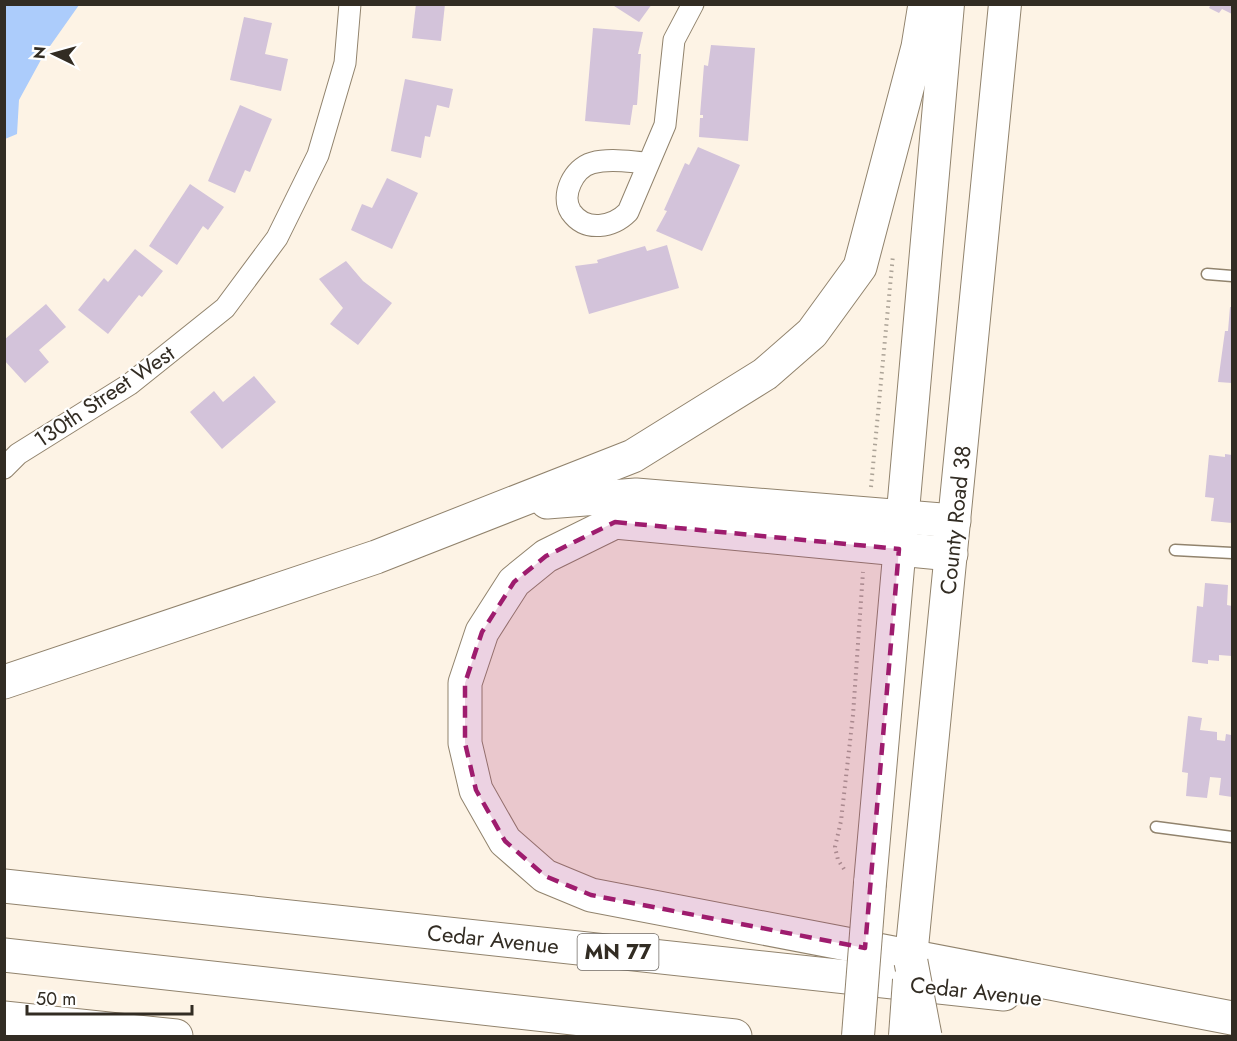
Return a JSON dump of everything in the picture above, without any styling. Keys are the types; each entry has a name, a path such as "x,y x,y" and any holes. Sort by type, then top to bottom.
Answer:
{"highway":[{"path":"4,682 376,557 633,456 765,374 812,333 860,267 918,47 925,4"},
{"path":"507,506 636,495 868,530 899,549 951,554"},
{"path":"954,521 902,517 868,530 615,522 546,556 514,582 482,632 465,683 465,743 476,790 506,841 545,876 591,895 1233,1018"},
{"name":"Cedar Avenue","path":"4,886 1233,1018"},
{"path":"4,955 735,1036"},
{"path":"911,962 925,1036"},
{"path":"4,1018 177,1036"}],"main road":[{"path":"858,1036 858,879 899,549 948,4"},
{"name":"County Road 38","path":"905,1036 1005,4"}],"street":[{"name":"130th Street West","path":"4,468 18,454 130,384 225,308 277,238 318,155 345,63 350,4"},
{"path":"648,163 664,125 674,40 693,4"}],"lane":[{"path":"1207,274 1233,276"},
{"path":"1175,550 1233,553"},
{"path":"1156,827 1233,837"}],"path":[{"path":"858,879 838,860 835,847 841,821 853,715 893,254"}],"highlighted area":[{"path":"615,522 899,549 865,948 591,895 545,876 505,841 476,790 465,743 465,683 482,632 514,582 546,556"}],"water":[{"path":"5,4 79,5 43,56 19,100 17,134 5,139"}],"building":[{"path":"416,4 445,4 441,41 412,38"},
{"path":"611,4 652,4 639,22"},
{"path":"1211,4 1232,4 1232,14 1222,9 1219,13 1209,8"},
{"path":"244,17 272,23 265,54 288,59 281,91 230,80"},
{"path":"593,28 643,32 638,54 641,54 637,105 633,105 630,125 585,121"},
{"path":"711,45 755,48 748,141 699,137 700,118 703,118 703,115 700,115 704,65 708,66"},
{"path":"405,79 453,89 449,108 437,105 430,137 425,136 421,158 391,151"},
{"path":"240,105 272,119 250,172 245,170 235,193 208,181"},
{"path":"698,147 740,165 702,251 656,231 667,211 664,210 685,163 689,165"},
{"path":"387,178 418,193 392,249 351,230 362,204 372,208"},
{"path":"190,184 224,207 208,230 203,226 177,265 149,246"},
{"path":"667,245 679,288 589,314 575,266 598,263 597,260 645,246 647,251"},
{"path":"135,249 163,271 142,297 139,295 108,334 78,310 104,278 108,282"},
{"path":"346,261 363,281 392,303 358,345 330,324 343,308 319,279"},
{"path":"46,304 66,327 39,350 49,362 25,383 4,360 4,340"},
{"path":"1230,307 1232,307 1232,383 1218,382 1225,331 1228,331"},
{"path":"254,376 276,402 222,449 190,412 214,391 223,402"},
{"path":"1225,454 1232,455 1232,523 1211,521 1214,498 1205,497 1209,455 1225,457"},
{"path":"1205,583 1228,585 1227,605 1232,606 1232,656 1219,655 1219,661 1208,660 1208,664 1192,662 1197,606 1203,607"},
{"path":"1188,716 1202,718 1200,730 1217,732 1217,740 1225,741 1226,734 1231,735 1232,797 1219,795 1221,778 1210,777 1207,798 1186,796 1188,773 1182,772"}]}
